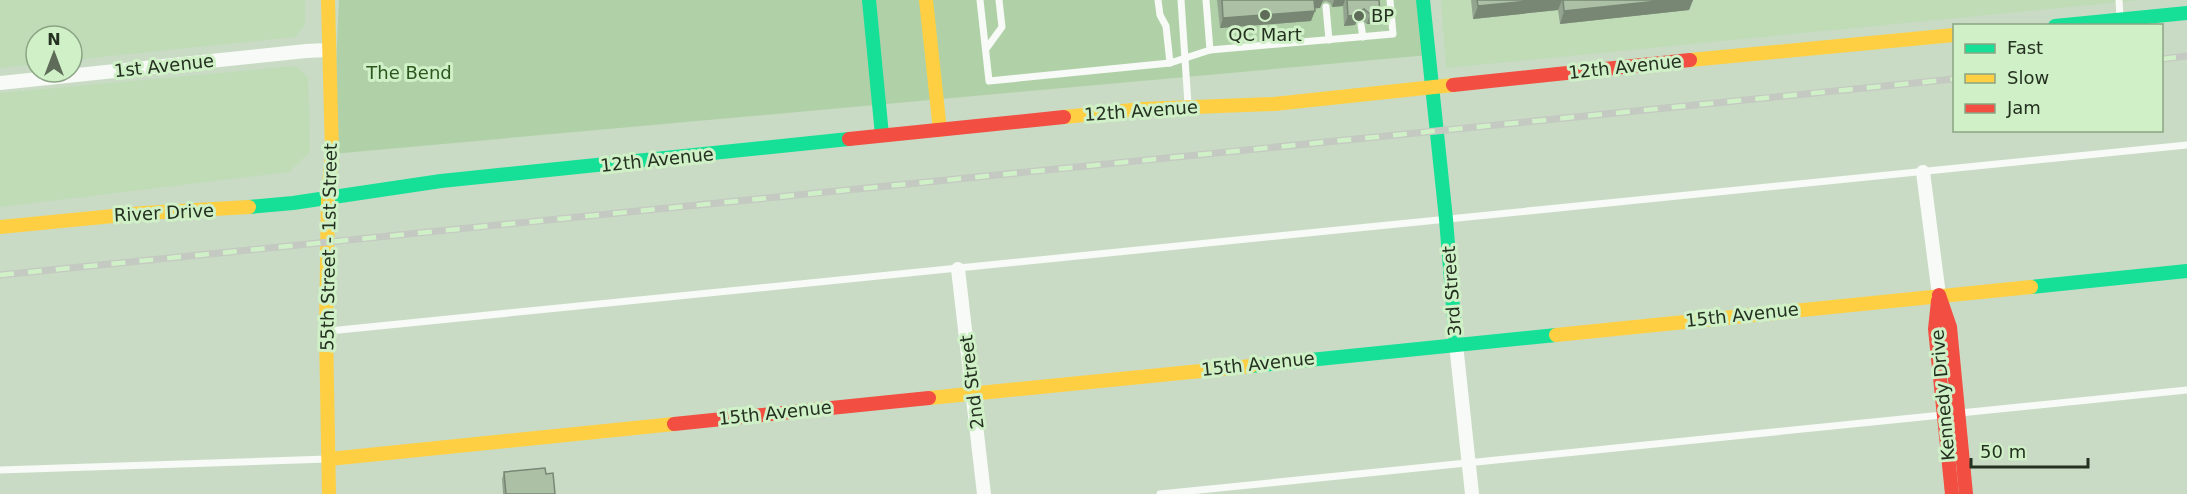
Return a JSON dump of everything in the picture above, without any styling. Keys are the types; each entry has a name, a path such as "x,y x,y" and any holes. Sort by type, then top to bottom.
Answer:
{"street":[{"name":"55th Street - 1st Street","path":"328,0 332,154 328,196 326,331 329,494"},
{"path":"869,0 882,135"},
{"path":"926,0 940,130"},
{"name":"3rd Street","path":"1423,0 1472,494"},
{"path":"2074,24 2187,13"},
{"name":"12th Avenue","path":"328,196 441,182 1142,109 1274,104 1642,64 1953,35"},
{"name":"1st Avenue","path":"0,83 328,50"},
{"name":"Kennedy Drive","path":"1923,172 1939,295 1935,328 1966,494"},
{"name":"River Drive","path":"0,227 144,213 293,203 328,196"},
{"name":"2nd Street","path":"958,269 984,494"},
{"name":"15th Avenue","path":"329,459 1939,295 2187,272"},
{"name":"Kennedy Drive","path":"1952,414 1952,494"}],"lane":[{"path":"980,0 989,81 1170,63 1210,50 1393,34 1390,0"},
{"path":"986,50 1002,27 999,0"},
{"path":"1158,0 1160,15 1166,26 1170,63"},
{"path":"1181,0 1189,106"},
{"path":"1206,0 1210,50"},
{"path":"2119,0 2121,19"},
{"path":"1326,7 1329,40"},
{"path":"1361,25 1363,37"},
{"path":"326,331 2187,146"},
{"path":"1160,494 2187,390"},
{"path":"0,470 329,459"}],"shaded area":[{"path":"0,0 305,0 305,25 295,37 84,59 84,24 24,24 24,65 0,68"},
{"path":"1441,0 2142,0 1446,68"},
{"path":"296,66 308,77 310,152 289,172 0,207 0,93"}],"green space":[{"name":"The Bend","path":"339,0 1425,0 1429,55 332,154"}],"building":[{"path":"1222,0 1314,0 1315,11 1223,18"},
{"path":"1347,0 1379,0 1380,13 1370,14 1364,9 1359,15 1348,16"},
{"path":"1477,0 1539,0 1478,6"},
{"path":"1563,0 1667,0 1564,11"},
{"path":"545,468 546,474 553,473 555,494 506,494 504,472"}],"railway":[{"path":"2163,59 2187,56"},
{"path":"0,275 1953,79"}],"traffic: fast":[{"path":"869,0 882,135"},
{"path":"1423,0 1446,219 1456,344"},
{"path":"2075,24 2187,13"},
{"path":"249,207 293,203 441,181 849,139"},
{"path":"2031,287 2187,271"},
{"path":"1251,366 1556,335"}],"traffic: slow":[{"path":"328,0 332,154 328,196 326,331 329,494"},
{"path":"926,0 940,130"},
{"path":"1690,60 1953,35"},
{"path":"1064,117 1142,109 1274,104 1453,85"},
{"path":"0,227 144,213 249,207"},
{"path":"1556,335 2031,287"},
{"path":"929,398 1251,366"},
{"path":"329,459 674,424"}],"traffic: jam":[{"path":"1453,85 1690,60"},
{"path":"849,139 1064,117"},
{"path":"1939,295 1950,327 1966,494"},
{"path":"1938,301 1935,329 1952,494"},
{"path":"674,424 929,398"}],"place":[{"name":"QC Mart","path":"1265,15"},
{"name":"BP","path":"1359,16"}]}
